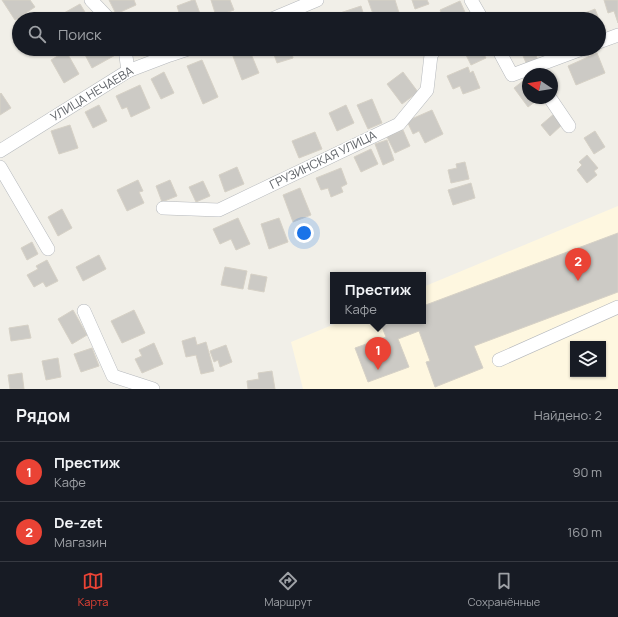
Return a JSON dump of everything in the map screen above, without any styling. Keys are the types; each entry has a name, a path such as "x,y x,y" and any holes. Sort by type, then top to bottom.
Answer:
{"street":[{"path":"91,0 102,12"},
{"path":"289,12 317,0"},
{"path":"470,0 477,12"},
{"path":"606,39 618,35"},
{"path":"126,56 128,71"},
{"name":"УЛИЦА НЕЧАЕВА","path":"0,151 128,71 167,56"},
{"name":"ГРУЗИНСКАЯ УЛИЦА","path":"163,208 219,210 399,124 427,90 431,56"},
{"path":"502,56 512,75 522,73"},
{"path":"540,68 566,56"},
{"path":"554,104 569,126"},
{"path":"0,167 48,248"},
{"path":"499,360 618,307"},
{"path":"84,311 113,376 153,389"}],"shaded area":[{"path":"618,206 618,389 303,389 291,342 335,324 426,324 426,286"}],"building":[{"path":"2,0 30,0 35,7 27,12 12,12 12,15"},
{"path":"109,0 134,0 136,5 120,12 115,12"},
{"path":"195,0 199,12 179,12 177,6"},
{"path":"211,0 230,0 234,10 228,12 215,12"},
{"path":"368,0 395,0 399,12 380,12 372,12"},
{"path":"412,0 427,0 429,4 415,9"},
{"path":"604,0 618,0 618,23 614,11 608,13"},
{"path":"460,1 465,12 441,12 440,10"},
{"path":"80,4 85,12 66,12"},
{"path":"361,6 363,12 343,12"},
{"path":"595,9 596,12 588,12"},
{"path":"58,56 69,56 79,74 64,83 51,60"},
{"path":"86,56 114,56 92,68"},
{"path":"233,56 252,56 259,73 242,80"},
{"path":"274,56 293,56 293,58 277,63"},
{"path":"466,56 485,56 486,58 471,65"},
{"path":"523,56 536,56 538,60 527,65"},
{"path":"590,56 598,56 605,73 576,85 568,66"},
{"path":"202,60 218,97 203,104 187,66"},
{"path":"468,67 470,73 473,71 480,88 463,94 460,86 453,89 447,76"},
{"path":"164,72 174,93 161,99 151,79"},
{"path":"403,72 418,92 402,104 387,84"},
{"path":"522,82 522,99 514,88"},
{"path":"140,85 150,108 131,117 127,107 122,109 116,96"},
{"path":"1,93 11,108 0,115 0,94"},
{"path":"372,99 382,123 368,129 357,105"},
{"path":"99,105 107,121 93,128 85,112"},
{"path":"346,105 354,123 337,131 329,113"},
{"path":"432,110 443,134 425,143 419,131 413,134 407,121"},
{"path":"555,113 564,123 550,136 541,125"},
{"path":"70,125 78,148 59,154 51,131"},
{"path":"403,130 410,146 395,153 387,137"},
{"path":"595,131 605,147 594,154 584,138"},
{"path":"315,132 322,149 299,158 292,141"},
{"path":"387,140 394,160 383,165 375,144"},
{"path":"371,149 378,164 361,172 354,157"},
{"path":"587,155 598,168 594,171 597,175 587,183 577,170 582,165 579,162"},
{"path":"465,162 469,179 451,183 448,170 457,168 456,164"},
{"path":"237,167 244,184 225,192 219,175"},
{"path":"341,168 347,184 341,187 343,192 331,197 328,188 321,190 316,178"},
{"path":"138,180 143,191 139,192 144,203 127,211 117,190"},
{"path":"170,180 177,196 162,202 156,186"},
{"path":"203,181 210,196 196,202 189,187"},
{"path":"471,183 475,198 453,205 448,190"},
{"path":"300,188 311,215 293,222 283,195"},
{"path":"62,209 72,228 58,236 48,217"},
{"path":"238,218 250,244 236,250 231,239 220,244 213,229"},
{"path":"279,218 288,242 269,249 261,224"},
{"path":"618,233 618,292 474,346 483,368 435,387 426,362 430,361 419,331 398,339 409,367 368,382 355,348 386,337 381,324 426,324 426,305"},
{"path":"32,242 38,254 27,260 21,248"},
{"path":"99,255 106,269 83,281 76,267"},
{"path":"47,260 58,281 46,287 43,282 34,287 27,275 38,269 36,266"},
{"path":"225,267 247,271 243,289 221,285"},
{"path":"251,274 267,277 264,292 248,289"},
{"path":"73,310 87,335 72,344 58,319"},
{"path":"134,310 145,333 122,343 111,321"},
{"path":"28,325 31,338 11,341 9,328"},
{"path":"195,337 197,345 206,342 214,371 201,374 196,355 186,357 182,341"},
{"path":"154,343 163,364 142,373 135,359 142,356 139,350"},
{"path":"226,345 232,362 220,367 218,360 214,362 210,351"},
{"path":"92,348 99,366 81,372 74,354"},
{"path":"58,358 61,377 46,380 42,361"},
{"path":"272,371 275,389 248,389 247,381 259,379 258,373"},
{"path":"22,373 24,389 10,389 8,375"}],"place":[{"name":"De-zet","path":"578,281"},
{"name":"Престиж","path":"378,370"}]}
